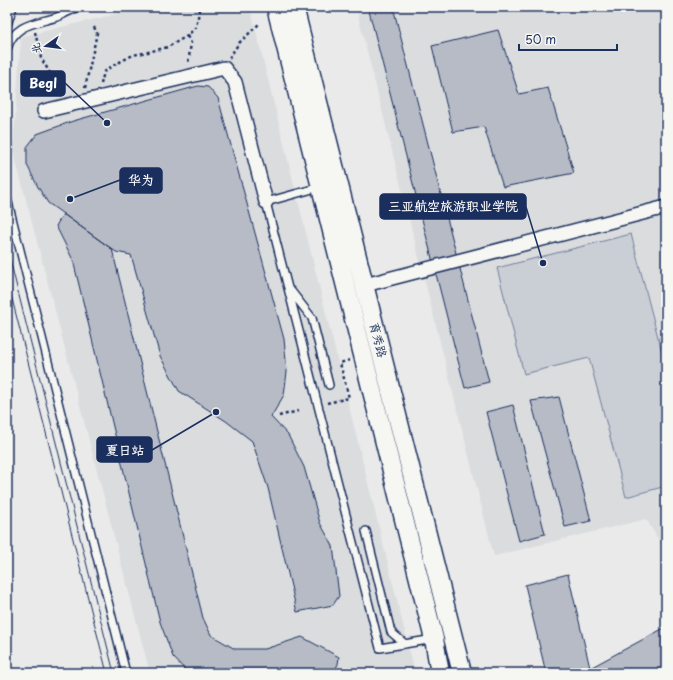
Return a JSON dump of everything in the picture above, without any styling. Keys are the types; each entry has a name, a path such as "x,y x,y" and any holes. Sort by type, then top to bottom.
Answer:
{"main road":[{"name":"育秀路","path":"276,7 434,639 440,673"},
{"name":"育秀路","path":"294,7 462,673"}],"street":[{"path":"44,110 224,68 235,82 266,202"},
{"path":"364,285 666,207"}],"lane":[{"path":"7,25 13,7"},
{"path":"7,49 16,32 23,27 61,16 77,7"},
{"path":"321,187 266,202 380,648 434,639"},
{"path":"7,198 126,673"},
{"path":"288,289 312,318 329,386"},
{"path":"366,532 391,632 405,644"}],"path":[{"path":"97,98 104,72 133,55 168,47 187,36 196,28 199,7"},
{"path":"224,68 239,43 259,24"},
{"path":"34,30 41,58 74,103 85,87 97,33 93,25"},
{"path":"187,36 191,43 187,76"},
{"path":"326,403 349,398 340,363 350,360"},
{"path":"279,416 298,411"}],"shaded area":[{"path":"145,7 250,7 415,673 150,673 13,150 21,37"},
{"path":"356,7 666,7 666,552 646,519 494,556"},
{"path":"631,234 666,368 666,486 626,497 589,358 524,374 497,268"}],"building":[{"path":"368,7 393,7 489,382 465,388"},
{"path":"498,30 519,94 548,88 574,173 503,187 484,127 453,132 432,46"},
{"path":"198,86 208,87 218,98 284,339 287,372 284,395 271,417 288,435 304,467 320,523 333,546 339,596 333,605 297,612 268,488 252,441 226,421 179,391 160,356 131,255 116,252 48,203 27,165 27,147 37,134 73,121"},
{"path":"63,214 112,249 203,618 211,635 235,649 265,649 302,637 339,657 335,670 322,673 188,673 173,657 160,622 73,260 56,226"},
{"path":"559,397 591,521 565,527 531,401"},
{"path":"513,405 545,534 519,541 486,412"},
{"path":"568,574 590,668 666,627 666,673 546,673 525,585"}],"tram line":[{"path":"7,248 114,673"},
{"path":"7,279 107,673"}],"place":[{"name":"Begl","path":"107,123"},
{"name":"华为","path":"70,199"},
{"name":"三亚航空旅游职业学院","path":"543,263"},
{"name":"夏日站","path":"216,412"}]}
